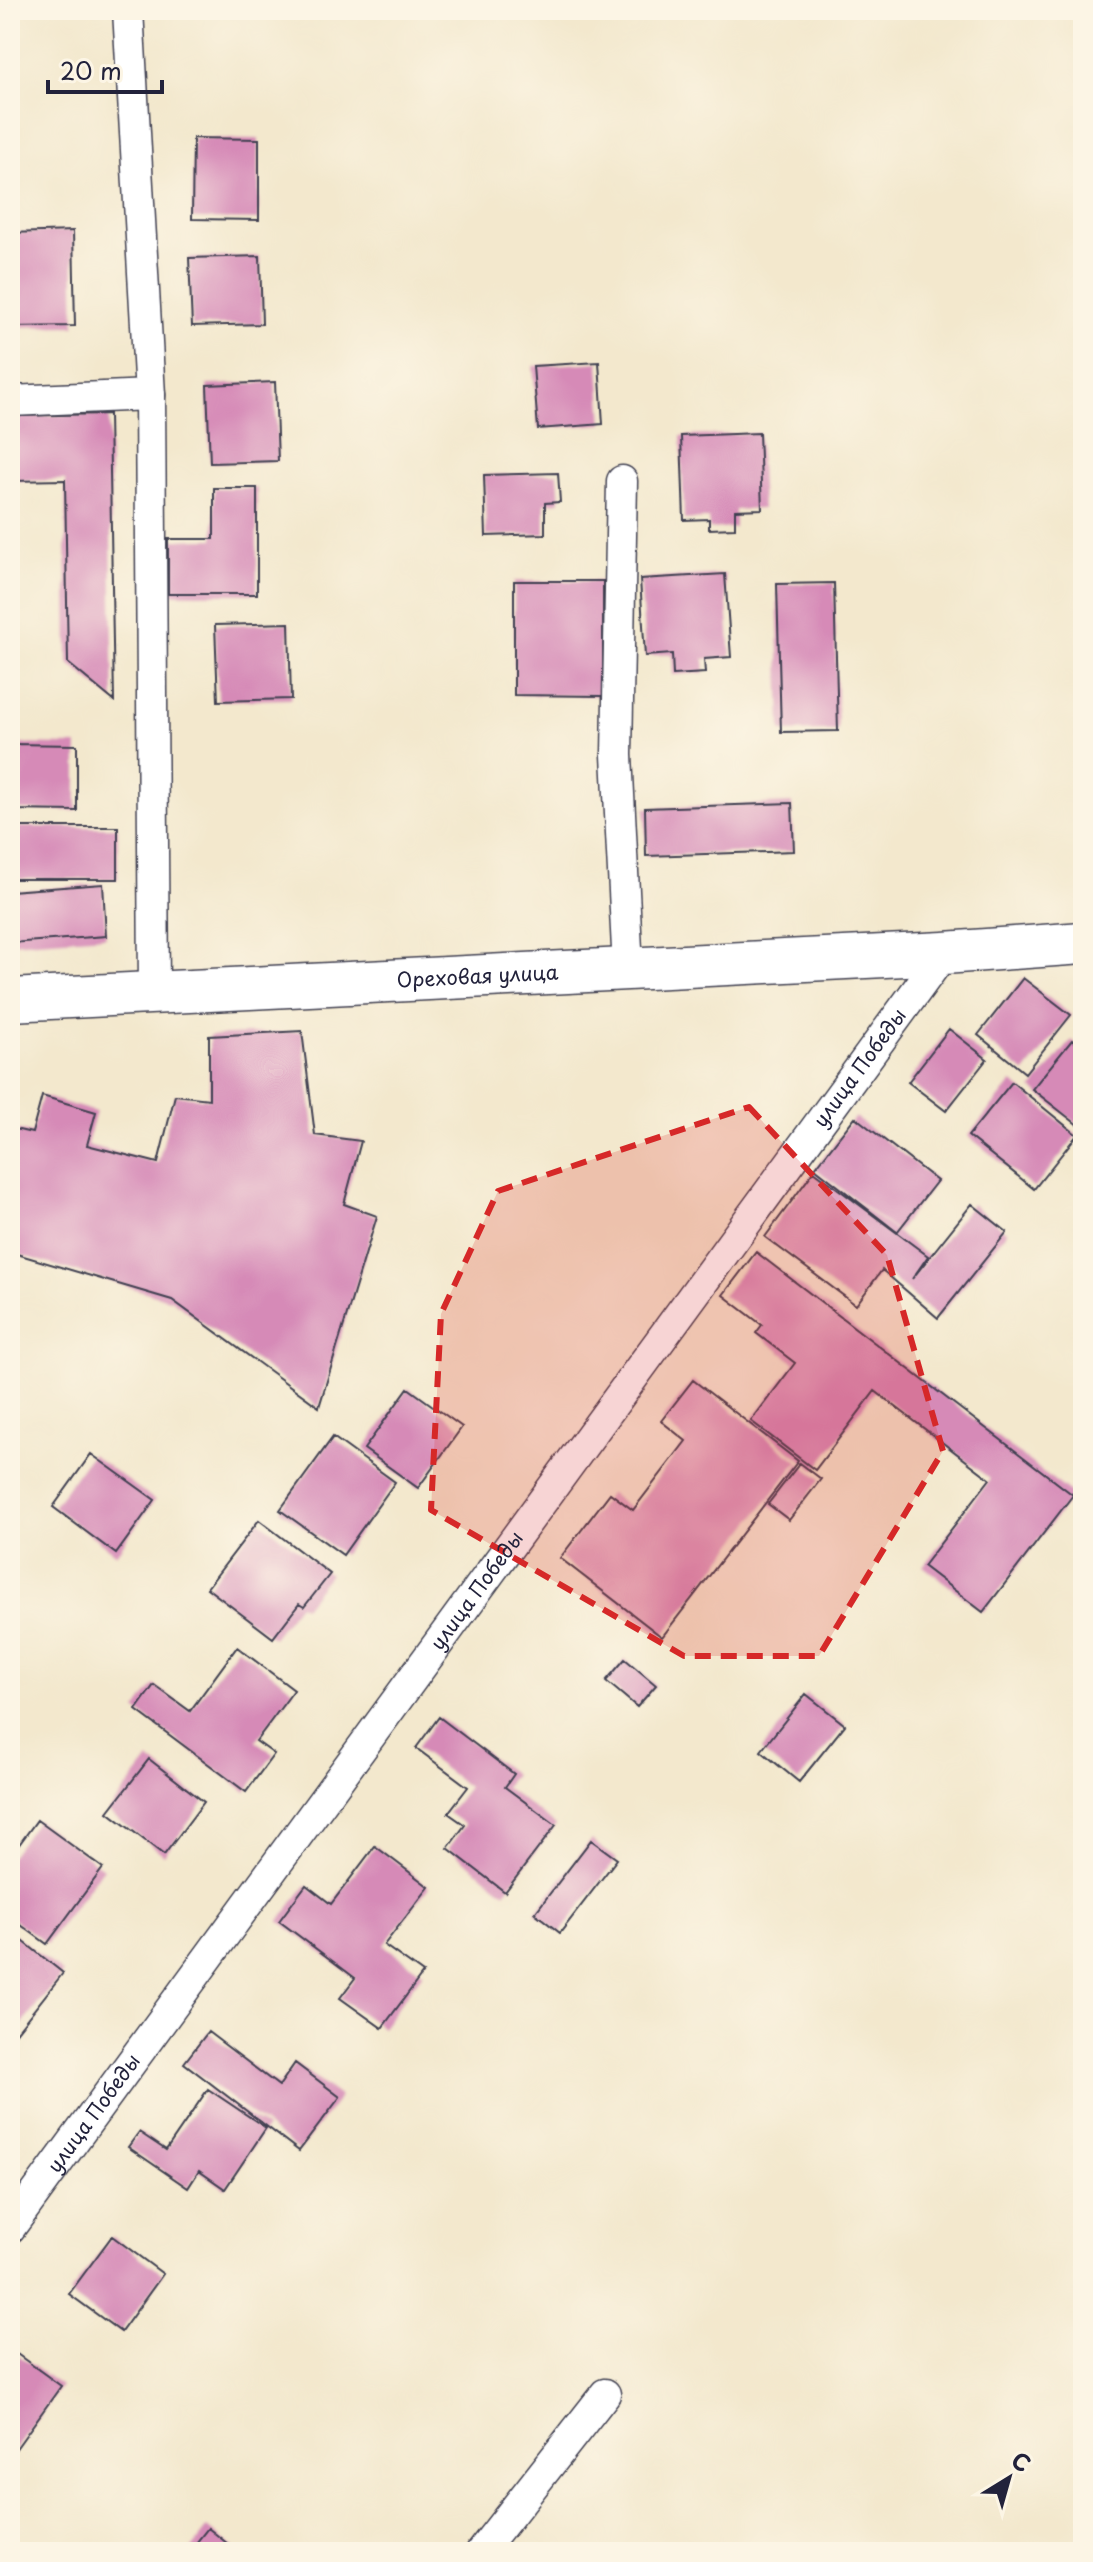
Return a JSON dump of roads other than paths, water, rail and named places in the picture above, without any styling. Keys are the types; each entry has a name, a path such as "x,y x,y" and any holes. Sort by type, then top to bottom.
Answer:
{"main road":[{"name":"Ореховая улица","path":"10,1000 944,953 1083,943"}],"street":[{"path":"128,10 150,395 154,993"},
{"path":"10,401 150,395"},
{"path":"622,481 617,755 628,969"},
{"name":"улица Победы","path":"10,2228 944,953"},
{"path":"481,2552 605,2394"}]}
